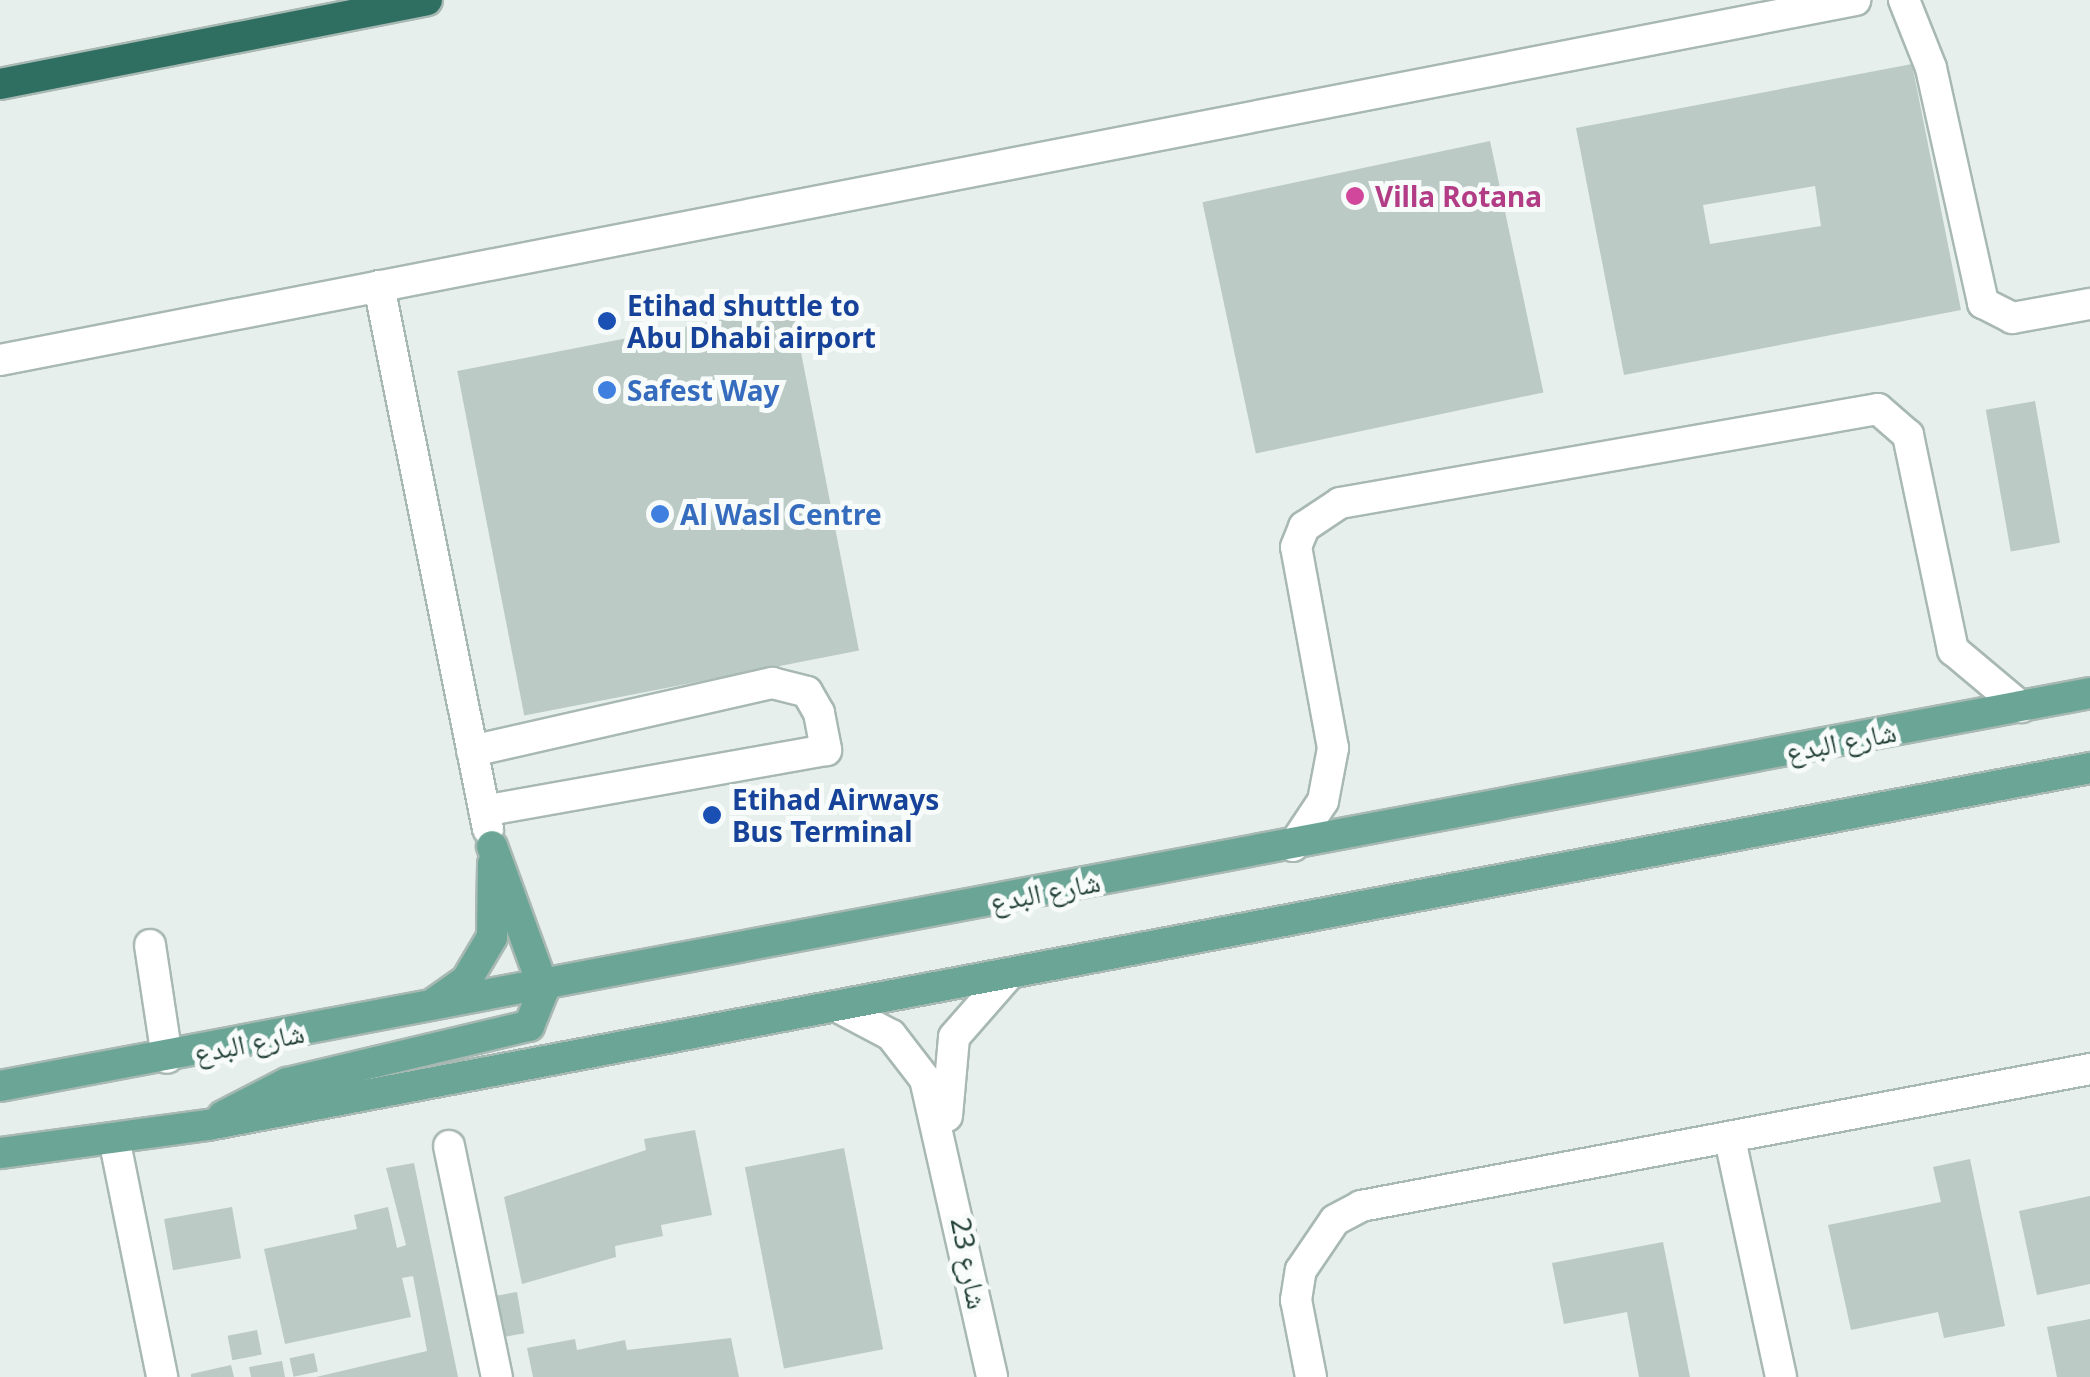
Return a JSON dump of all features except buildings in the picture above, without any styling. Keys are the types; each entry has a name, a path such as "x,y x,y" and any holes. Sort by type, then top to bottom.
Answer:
{"highway":[{"path":"0,84 427,0"}],"main road":[{"name":"شارع البدع","path":"0,1086 544,989 2090,693"},
{"path":"0,1154 208,1126 2090,768"},
{"path":"208,1126 287,1083 520,1034 544,989 492,846"},
{"path":"423,1008 466,981 487,948 497,912 492,846"}],"street":[{"path":"0,360 1855,0"},
{"path":"1904,0 1935,85 1984,304 2012,318 2090,304"},
{"path":"379,286 492,846"},
{"path":"1292,846 1323,801 1333,748 1296,547 1304,527 1340,503 1878,409 1908,435 1953,650 2021,706"},
{"path":"472,751 772,683 807,692 819,713 826,750 484,810"},
{"path":"150,945 167,1058"},
{"name":"شارع 23","path":"948,1149 954,1036 1010,973"},
{"name":"شارع 23","path":"836,1006 891,1035 916,1062 948,1149 992,1377"},
{"path":"1312,1377 1296,1300 1301,1270 1335,1220 1362,1206 2090,1069"},
{"path":"114,1138 162,1377"},
{"path":"1730,1139 1781,1377"},
{"path":"449,1146 497,1377"}],"place":[{"name":"Villa Rotana","path":"1355,196"},
{"name":"Etihad shuttle to Abu Dhabi airport","path":"607,321"},
{"name":"Safest Way","path":"607,390"},
{"name":"Al Wasl Centre","path":"660,514"},
{"name":"Etihad Airways Bus Terminal","path":"712,815"}]}
